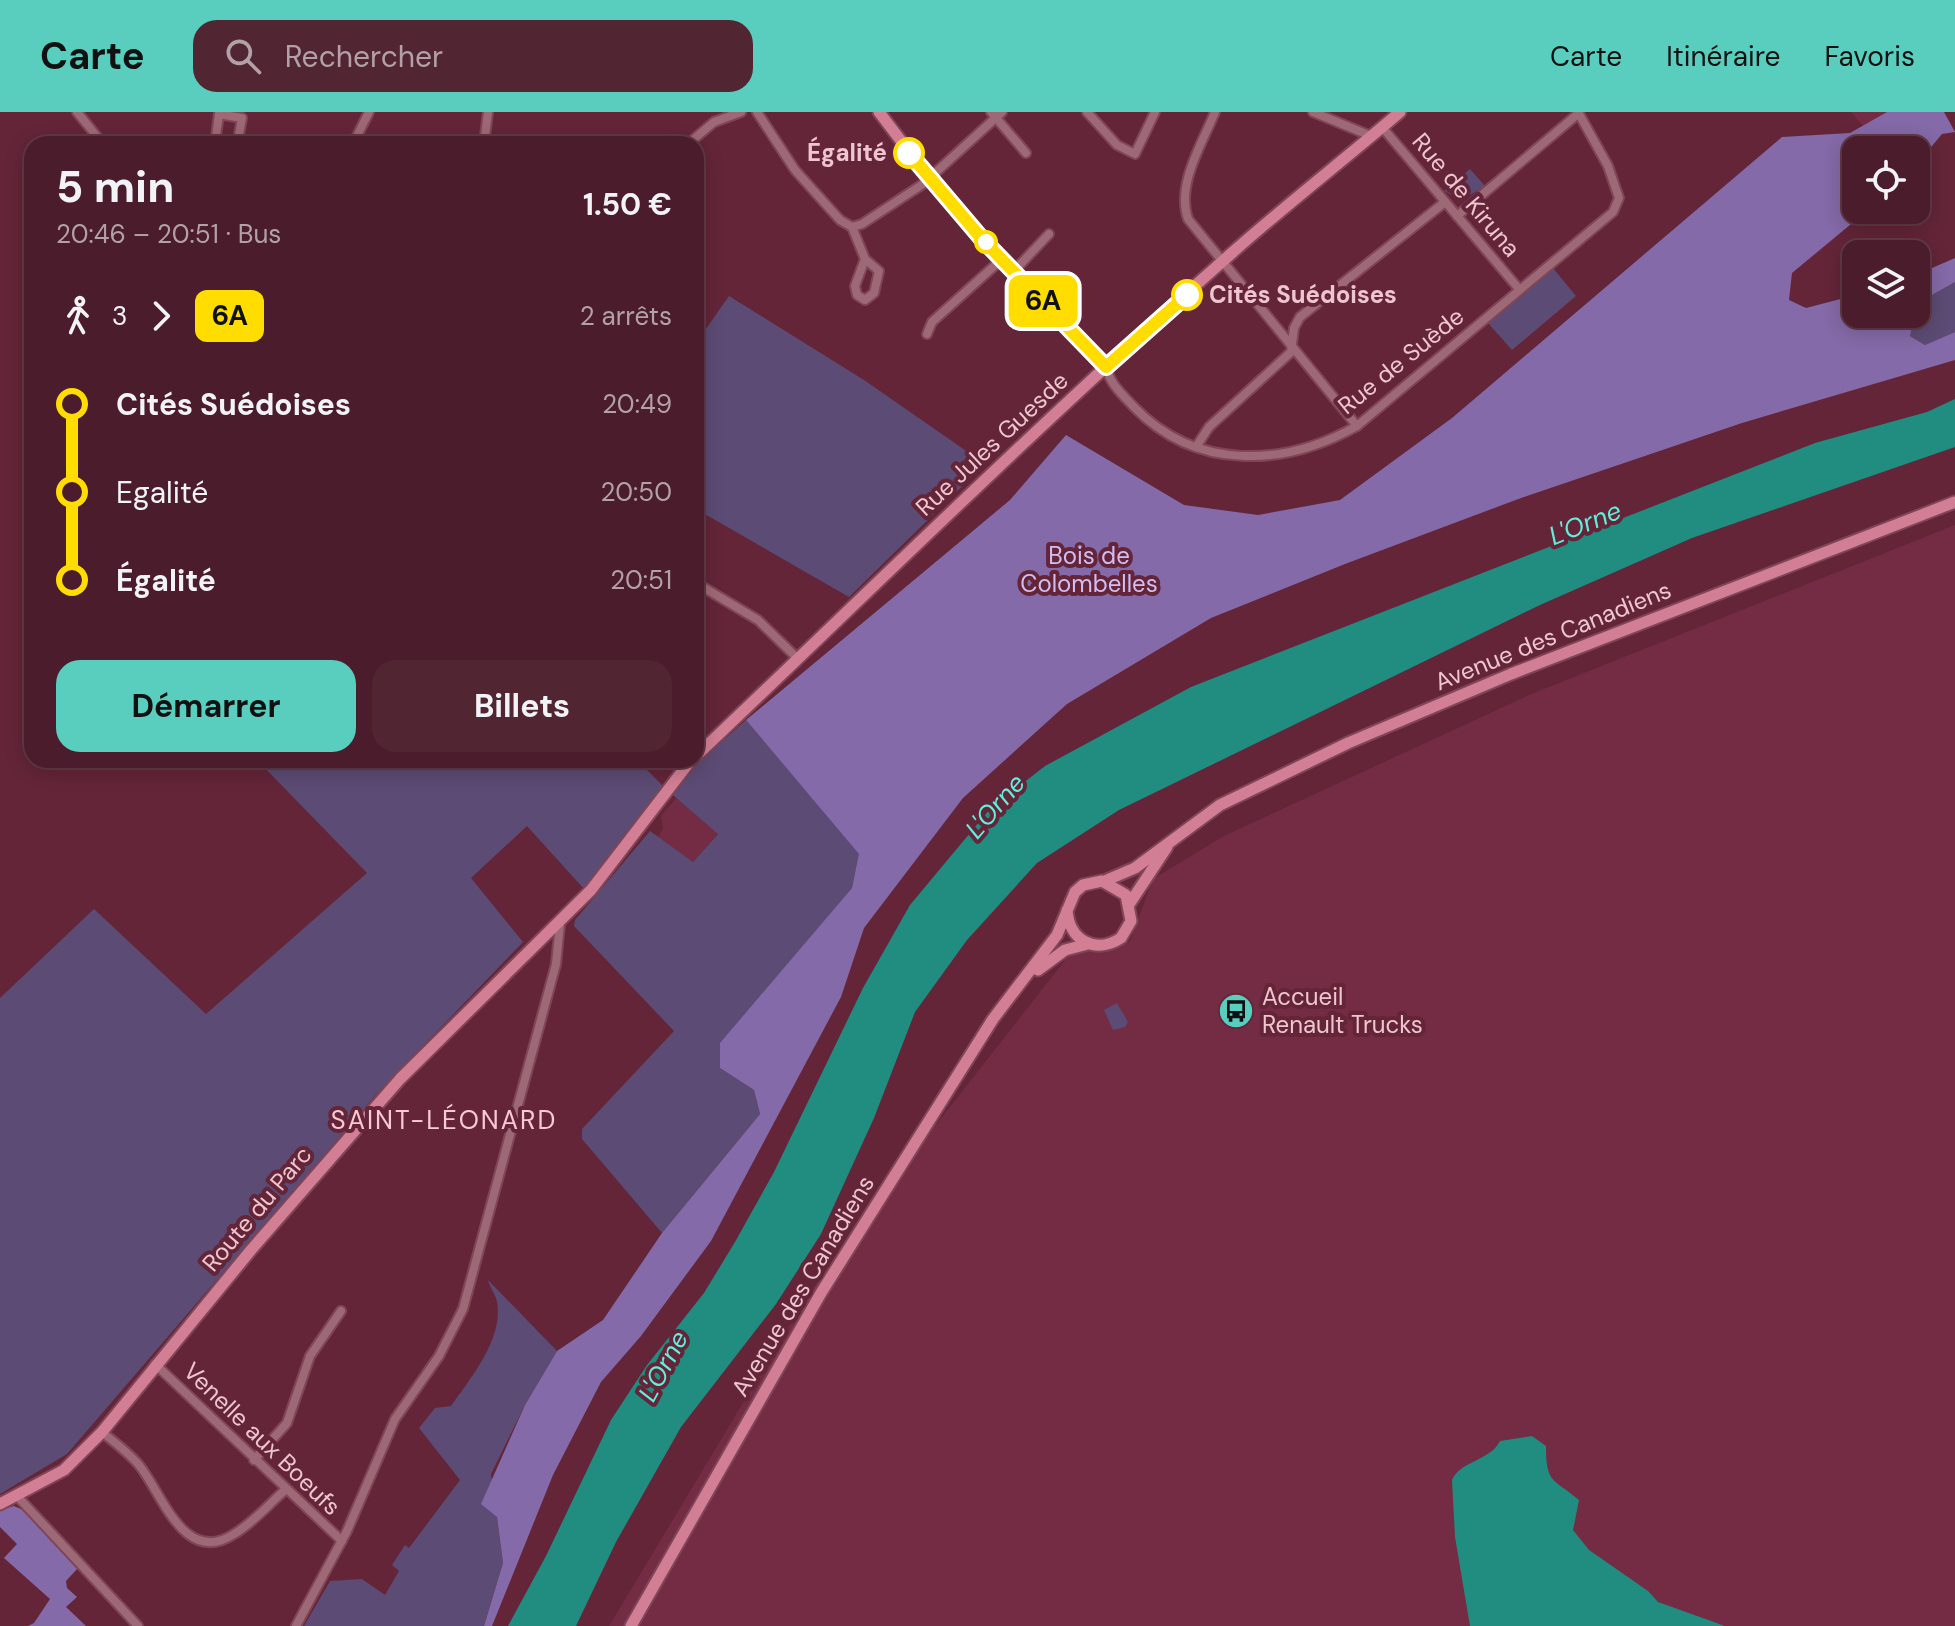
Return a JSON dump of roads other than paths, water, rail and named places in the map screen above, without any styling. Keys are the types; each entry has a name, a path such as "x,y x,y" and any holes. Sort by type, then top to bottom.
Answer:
{"street":[{"path":"77,112 96,136"},
{"path":"357,136 369,112"},
{"path":"485,136 488,112"},
{"path":"697,136 714,122 741,112"},
{"path":"757,112 795,170 840,220 852,227 865,259 879,271 874,293 865,300 857,295 855,286 865,259"},
{"path":"879,112 929,179 1106,367"},
{"path":"1087,112 1117,145 1135,154 1155,112"},
{"path":"1215,112 1185,189 1183,205 1188,219 1290,340 1357,426"},
{"path":"1313,112 1371,136"},
{"name":"Rue Jules Guesde","path":"704,748 796,657 1106,367 1224,260 1400,112"},
{"path":"1457,216 1579,113"},
{"name":"Rue de Suède","path":"1106,367 1109,380 1148,421 1196,447 1232,455 1278,457 1327,443 1357,426 1613,212 1619,198 1608,166 1579,113"},
{"path":"216,136 219,114 242,118 239,136"},
{"path":"852,227 862,224 929,179 996,114 1026,153"},
{"name":"Rue de Kiruna","path":"1382,127 1519,289"},
{"path":"1196,447 1209,427 1291,352 1290,340 1300,317 1445,202"},
{"path":"1014,271 1049,234"},
{"path":"927,334 932,322 1002,259"},
{"name":"Avenue des Canadiens","path":"1102,881 1117,879 1135,868 1178,834 1250,789 1361,737 1511,674 1955,502"},
{"path":"704,588 758,620 796,657"},
{"name":"Route du Parc","path":"0,1504 64,1470 102,1432 155,1364 400,1079 560,924 615,862 685,768"},
{"name":"Avenue des Canadiens","path":"1130,903 1151,867 1178,834"},
{"path":"1102,881 1119,888 1130,903 1131,921 1121,938 1104,946 1088,944 1072,931 1067,910 1070,900 1083,885 1102,881"},
{"name":"Avenue des Canadiens","path":"631,1626 821,1293 993,1019 1028,978 1057,935 1067,910"},
{"path":"296,1626 342,1541 395,1419 439,1356 463,1309 553,979 561,941 560,924"},
{"name":"Avenue des Canadiens","path":"1028,978 1065,950 1088,944"},
{"path":"254,1460 287,1423 310,1356 341,1311"},
{"name":"Venelle aux Boeufs","path":"155,1364 342,1541"},
{"path":"102,1432 138,1463 185,1535 199,1540 223,1540 234,1535 285,1490"},
{"path":"17,1496 138,1626"}],"water":[{"name":"L'Orne","path":"1955,399 1955,447 1692,538 1540,605 1119,810 1037,863 967,940 915,1012 874,1118 821,1234 776,1304 681,1427 616,1542 576,1626 508,1626 546,1556 611,1420 647,1365 704,1293 735,1242 774,1172 863,988 910,905 990,809 1045,766 1191,687 1815,443 1927,412"},
{"path":"1532,1436 1546,1446 1548,1467 1553,1479 1579,1500 1573,1530 1589,1550 1648,1591 1658,1602 1725,1626 1470,1626 1455,1537 1452,1480 1461,1469 1489,1453 1500,1441"}],"place":[{"name":"Égalité","path":"909,153"},
{"name":"Cités Suédoises","path":"1187,295"},
{"name":"Accueil Renault Trucks","path":"1236,1011"}],"district":[{"name":"SAINT-LÉONARD","path":"444,1120"}],"park label":[{"name":"Bois de Colombelles","path":"1089,570"}]}
